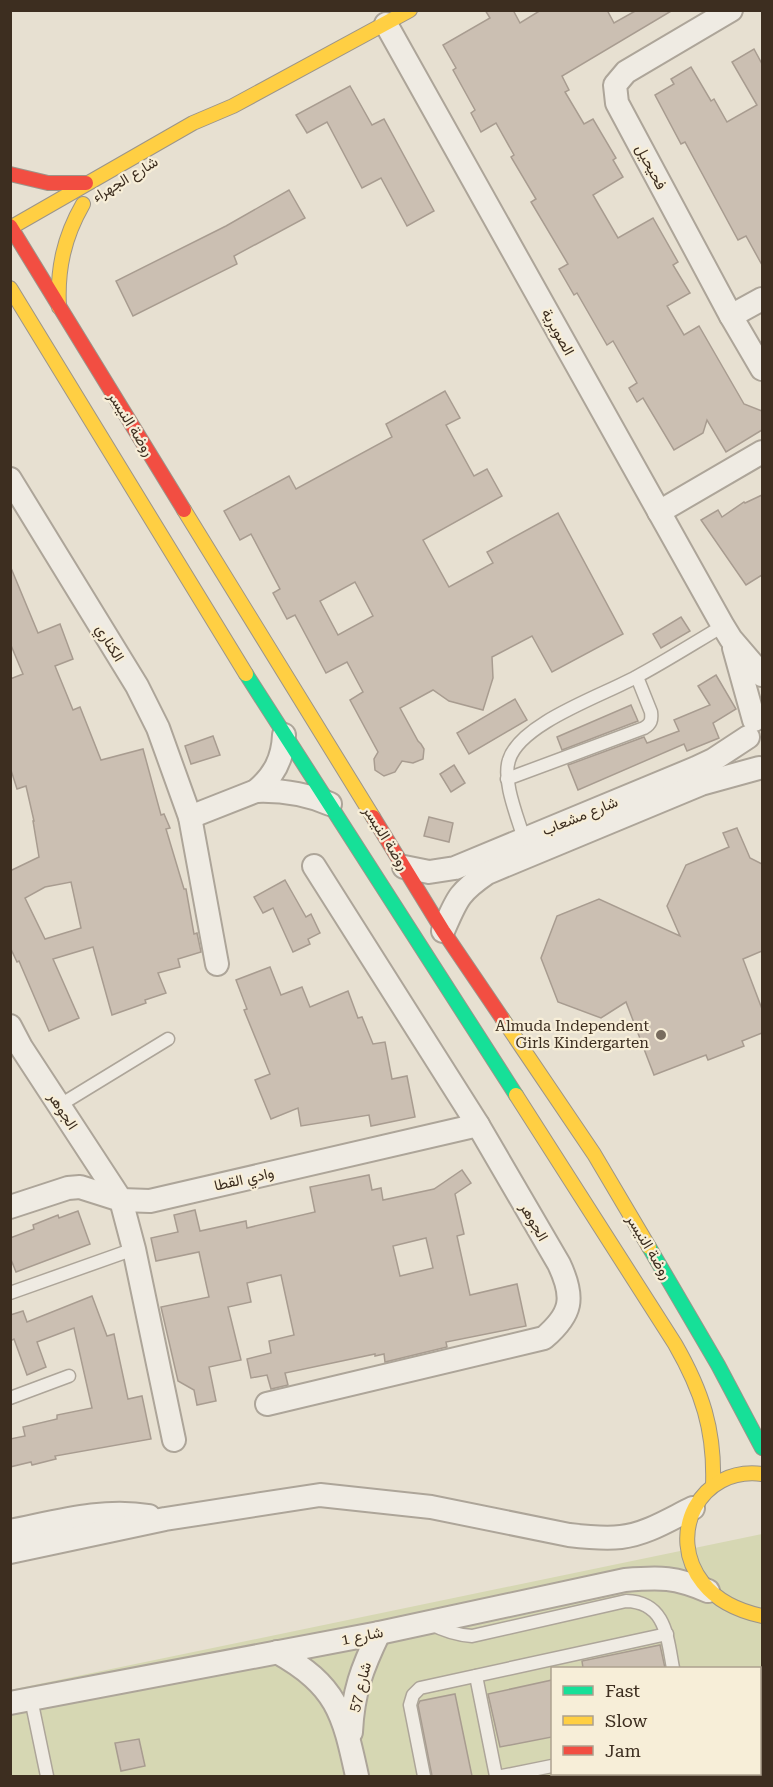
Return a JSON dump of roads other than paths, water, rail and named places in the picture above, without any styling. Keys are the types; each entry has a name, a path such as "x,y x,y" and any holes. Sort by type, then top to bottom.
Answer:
{"street":[{"name":"شارع الجهراء","path":"15,233 88,183 193,123 233,106 410,10"},
{"name":"فحيحيل","path":"731,10 626,72 615,85 617,103 731,316 762,369"},
{"name":"الصويرية","path":"386,24 727,632 762,675"},
{"name":"شارع الجهراء","path":"151,163 205,130 233,106"},
{"path":"10,174 43,183 88,183"},
{"name":"شارع الجهراء","path":"59,306 57,280 61,253 73,220 88,201 63,215"},
{"name":"روضة النيسر","path":"15,233 443,931 594,1154 723,1374 762,1448"},
{"name":"روضة النيسر","path":"10,288 284,735 675,1344 692,1373 709,1416 715,1459 713,1485"},
{"path":"731,316 762,299"},
{"path":"659,512 762,452"},
{"name":"الكناري","path":"10,479 137,686 158,728 190,817 217,964"},
{"name":"الصويرية","path":"727,632 744,679 755,722 749,748 752,759 761,770"},
{"name":"شارع مشعاب","path":"404,867 429,872 456,868 713,760 755,722"},
{"path":"190,817 256,791 272,776 277,766 284,735"},
{"name":"شارع مشعاب","path":"443,931 465,888 487,873 701,784 761,770"},
{"path":"256,791 294,792 330,804"},
{"name":"الجوهر","path":"267,1404 544,1338 560,1324 568,1305 568,1284 559,1264 478,1125 314,866"},
{"name":"الجوهر","path":"10,1026 21,1047 121,1200 134,1249 174,1440"},
{"name":"وادي القطا","path":"10,1207 68,1188 80,1187 121,1200 150,1200 478,1125"},
{"path":"762,1474 734,1476 713,1485 693,1508 686,1531 687,1554 696,1575 729,1606 756,1615 762,1630"},
{"path":"10,1552 165,1519 320,1495 431,1507 569,1535 607,1537 621,1537 655,1527 693,1508"},
{"path":"10,1531 83,1516 114,1513 133,1513 165,1519"},
{"name":"شارع 1","path":"21,1701 429,1623 625,1580 665,1578 682,1580 712,1592"},
{"name":"شارع 57","path":"350,1743 355,1695 363,1667 379,1633"},
{"name":"شارع 57","path":"277,1652 303,1667 325,1688 341,1714 357,1776"}],"lane":[{"path":"524,839 507,779 508,760 517,744 530,732 598,693 617,687 727,632"},
{"path":"507,779 650,725 651,712 637,677"},
{"path":"60,1105 168,1039"},
{"path":"10,1293 134,1249"},
{"path":"10,1398 69,1376"},
{"path":"429,1623 457,1635 472,1636 626,1601 637,1601 655,1611 661,1619 667,1634 673,1667"},
{"path":"424,1776 410,1705 413,1695 420,1688 667,1634"},
{"path":"476,1676 496,1776"},
{"path":"21,1701 47,1776"},
{"path":"502,1776 551,1766"}],"place":[{"name":"Almuda Independent Girls Kindergarten","path":"661,1035"}]}
